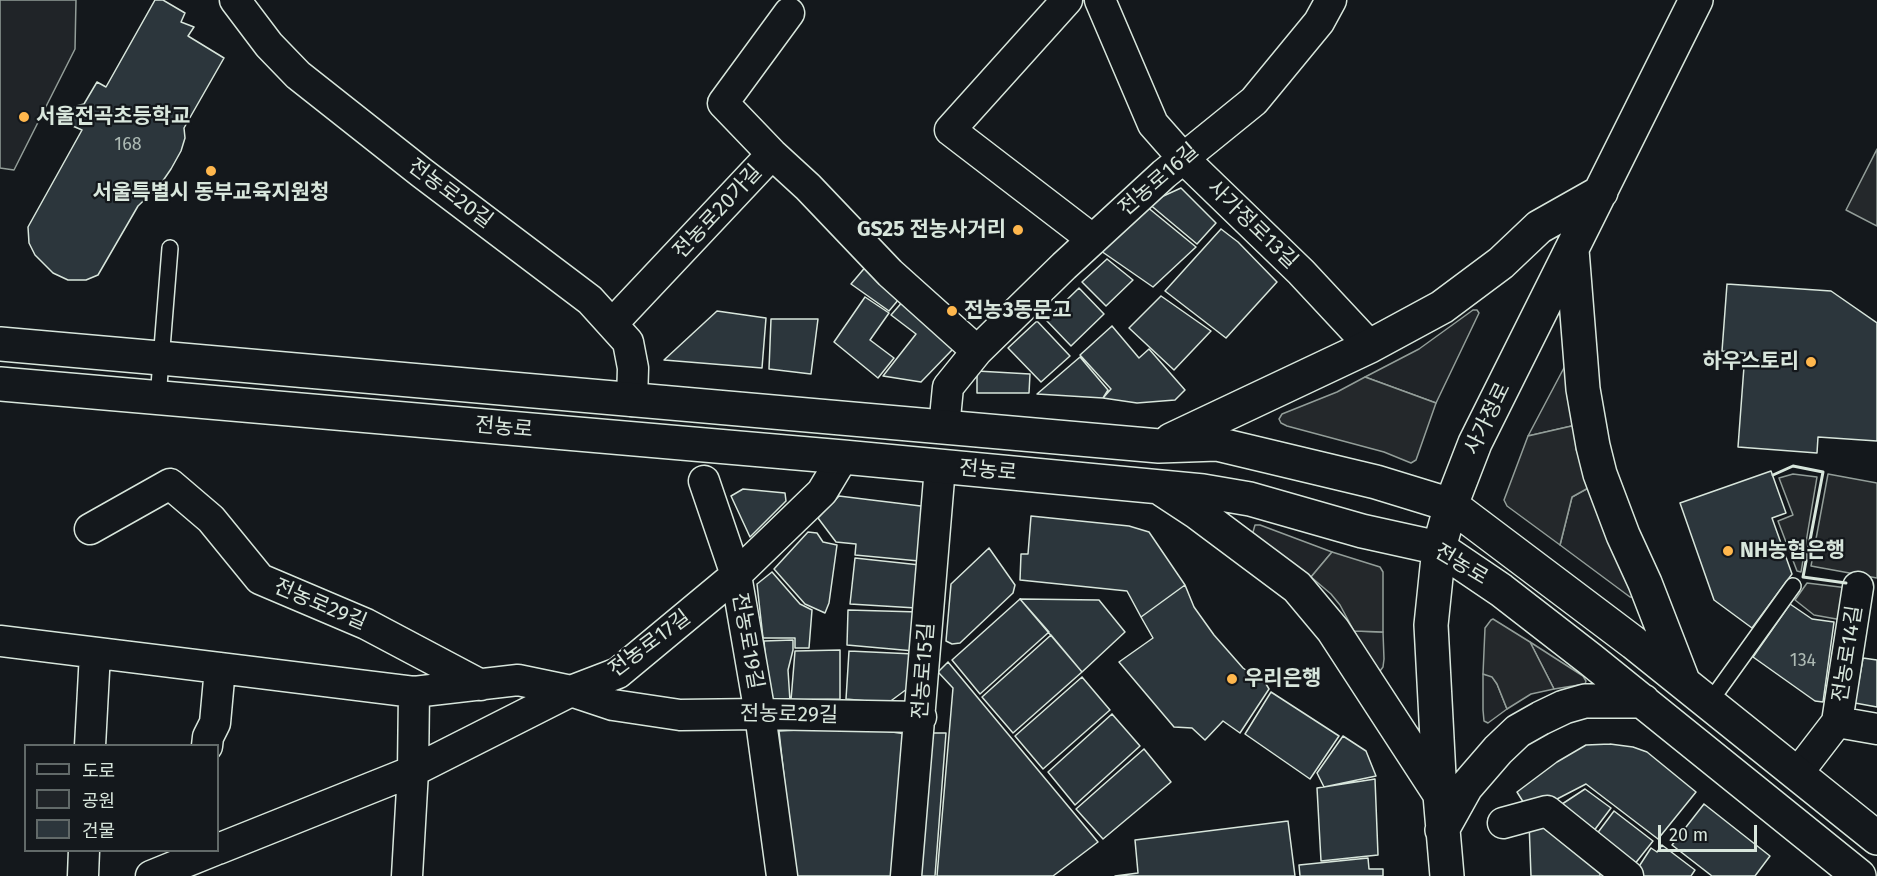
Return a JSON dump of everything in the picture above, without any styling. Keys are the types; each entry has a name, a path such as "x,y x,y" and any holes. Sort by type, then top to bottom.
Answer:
{"main road":[{"name":"사가정로","path":"1447,876 1442,830 1431,625 1439,548 1451,505 1475,443 1696,0"},
{"path":"1159,446 1370,346 1442,308 1500,263 1539,227 1601,192"},
{"path":"1572,250 1583,389 1600,474 1683,683"},
{"name":"전농로","path":"0,344 1159,446 1217,444 1376,482 1451,505 1634,643 1877,838"},
{"name":"전농로","path":"0,384 1203,491 1250,499 1362,531 1439,548 1501,590 1643,701 1859,876"},
{"path":"1157,486 1198,513 1297,587 1334,630 1440,795"},
{"path":"1442,830 1466,788 1498,750 1518,731 1564,707 1586,702 1643,701"}],"street":[{"name":"전농로20길","path":"235,0 269,45 297,75 422,174 590,300 628,342 633,368 632,401"},
{"path":"1067,0 950,130 1092,239"},
{"name":"사가정로13길","path":"1100,0 1153,124 1183,158 1301,272 1370,346"},
{"name":"전농로16길","path":"944,428 948,387 977,351 1092,239 1183,158 1254,100 1320,22 1331,0"},
{"name":"전농로20가길","path":"612,324 772,154 723,103 789,13"},
{"path":"772,154 890,273 977,351"},
{"name":"전농로17길","path":"219,847 413,771 571,691 618,673 736,575 822,492 843,458"},
{"name":"전농로15길","path":"906,876 921,717 940,466"},
{"name":"전농로19길","path":"704,481 736,575 760,714 782,876"},
{"name":"전농로29길","path":"90,529 170,484 211,519 260,579 366,624 481,684"},
{"name":"전농로14길","path":"1797,774 1837,722 1858,587"},
{"name":"전농로29길","path":"0,641 414,692 518,680 571,691 613,705 680,715 921,717"},
{"path":"90,744 95,652"},
{"path":"207,744 215,723 220,668"},
{"path":"407,876 413,771 414,692"},
{"name":"전농로14길","path":"1837,722 1877,729"},
{"path":"1503,823 1547,810 1628,876"},
{"path":"83,876 84,852"},
{"name":"전농로17길","path":"151,876 205,852"}],"lane":[{"path":"158,398 170,248"},
{"path":"1709,703 1793,586"}],"green space":[{"name":"서울전곡초등학교","path":"0,0 76,0 75,49 14,170 0,168"},
{"path":"1473,310 1479,313 1436,403 1365,377 1419,349"},
{"path":"1566,364 1576,425 1528,436"},
{"path":"1590,487 1634,597 1630,597 1560,545 1572,497"},
{"path":"1255,525 1332,552 1311,577 1255,536 1253,532"},
{"path":"1354,631 1383,632 1384,659 1380,671 1374,668"},
{"path":"1530,642 1583,676 1585,684 1554,689"},
{"path":"1483,674 1492,676 1507,709 1488,723 1484,721"}],"shaded area":[{"path":"1877,149 1877,226 1846,210"},
{"path":"1365,377 1436,403 1416,460 1411,463 1384,452 1281,423 1279,419 1282,414 1337,392"},
{"path":"1576,425 1576,449 1590,487 1572,497 1560,545 1507,506 1504,500 1528,436"},
{"path":"1793,474 1817,477 1801,572 1797,571 1778,521 1793,515 1779,478"},
{"path":"1828,474 1877,483 1877,578 1811,566"},
{"path":"1332,552 1380,567 1383,572 1383,632 1354,631 1340,605 1311,577"},
{"path":"1807,583 1848,588 1842,620 1814,615 1795,600"},
{"path":"1493,619 1530,642 1554,689 1531,694 1507,709 1497,684 1492,677 1483,674 1485,628"}],"building":[{"path":"155,0 163,0 185,13 181,22 194,27 188,36 224,58 184,128 185,138 181,151 171,169 160,185 138,206 98,275 86,280 68,280 53,273 35,255 29,243 28,227 82,130 68,124 67,116 70,110 84,104 97,82 106,87"},
{"path":"1181,188 1216,223 1197,244 1148,203"},
{"path":"1146,206 1196,247 1153,287 1101,251"},
{"path":"1221,229 1238,242 1277,282 1226,338 1165,291"},
{"path":"1107,259 1133,280 1106,306 1082,282"},
{"path":"868,264 904,293 889,311 851,284"},
{"name":"하우스토리","path":"1727,284 1831,291 1877,323 1877,441 1818,437 1817,453 1738,447 1745,353 1722,351"},
{"path":"1079,288 1104,314 1071,346 1046,320"},
{"path":"1161,296 1211,331 1174,370 1129,328"},
{"path":"865,297 889,313 870,340 894,358 878,378 834,342"},
{"path":"904,300 950,339 952,350 921,382 883,376 916,334 891,315"},
{"path":"717,311 766,318 762,368 664,360"},
{"path":"771,319 818,319 811,374 769,369"},
{"path":"1037,321 1070,356 1041,382 1008,348"},
{"path":"1112,326 1139,358 1149,349 1185,390 1175,400 1137,403 1103,398 1111,389 1080,355"},
{"path":"1080,357 1108,390 1103,398 1037,394"},
{"path":"977,371 1030,374 1029,393 977,393"},
{"path":"1771,471 1786,513 1772,518 1792,574 1752,628 1714,600 1680,503"},
{"path":"743,489 785,493 786,501 750,537 731,496"},
{"path":"839,496 929,507 919,561 855,555 856,544 836,542 818,518"},
{"path":"1031,516 1129,526 1149,532 1185,585 1141,617 1127,591 1020,580 1021,554 1028,554"},
{"path":"808,532 817,533 823,542 837,545 829,603 825,613 805,604 774,569"},
{"path":"989,548 1015,585 1013,593 960,643 952,644 946,641 951,584"},
{"path":"855,558 920,565 916,608 850,604"},
{"path":"772,572 800,604 812,610 809,648 795,648 795,638 763,638 757,584"},
{"path":"1185,585 1194,607 1214,635 1243,668 1266,684 1269,689 1240,733 1223,721 1205,740 1192,728 1174,727 1119,662 1153,638 1141,617"},
{"path":"1020,599 1049,632 980,694 952,660"},
{"path":"1020,599 1099,600 1125,632 1082,672"},
{"path":"1790,604 1812,619 1834,622 1823,702 1815,701 1753,657"},
{"path":"848,610 919,612 914,651 847,645"},
{"path":"1051,635 1082,672 1013,733 982,697"},
{"path":"793,640 788,670 790,701 769,701 764,641"},
{"path":"840,650 840,699 791,700 795,651"},
{"path":"849,651 914,654 911,686 888,703 846,699"},
{"path":"1863,658 1877,660 1877,707 1855,703"},
{"path":"948,662 1098,842 1053,876 937,876 953,688 938,672"},
{"path":"1082,677 1110,710 1043,769 1015,736"},
{"path":"1271,692 1339,736 1310,779 1245,734"},
{"path":"1112,714 1140,746 1075,805 1048,772"},
{"path":"858,727 906,734 895,876 795,876 779,731"},
{"path":"908,733 946,733 935,876 896,876"},
{"path":"1343,736 1366,751 1376,776 1324,787 1317,773"},
{"path":"1610,744 1633,747 1647,752 1696,792 1658,839 1586,784 1530,813 1517,792 1557,762 1586,745"},
{"path":"1144,749 1171,782 1103,839 1076,809"},
{"path":"1375,779 1378,855 1321,861 1317,788"},
{"path":"1585,789 1611,808 1590,836 1556,808"},
{"path":"1704,804 1770,856 1755,876 1712,876 1672,845"},
{"path":"1614,811 1653,841 1630,870 1593,839"},
{"path":"1544,817 1600,859 1600,876 1531,876 1529,822"},
{"path":"1288,821 1295,876 1115,876 1138,873 1135,840"},
{"path":"1662,845 1695,870 1691,876 1641,876 1636,871 1651,848 1657,852"},
{"path":"1368,858 1369,869 1383,869 1383,876 1300,876 1299,865"}],"wall":[{"path":"1773,475 1793,466 1823,472 1803,577 1846,583"}],"place":[{"name":"서울전곡초등학교","path":"24,117"},
{"name":"서울특별시 동부교육지원청","path":"211,171"},
{"name":"GS25 전농사거리","path":"1018,230"},
{"name":"전농3동문고","path":"952,311"},
{"name":"하우스토리","path":"1811,362"},
{"name":"NH농협은행","path":"1728,551"},
{"name":"우리은행","path":"1232,679"}]}
